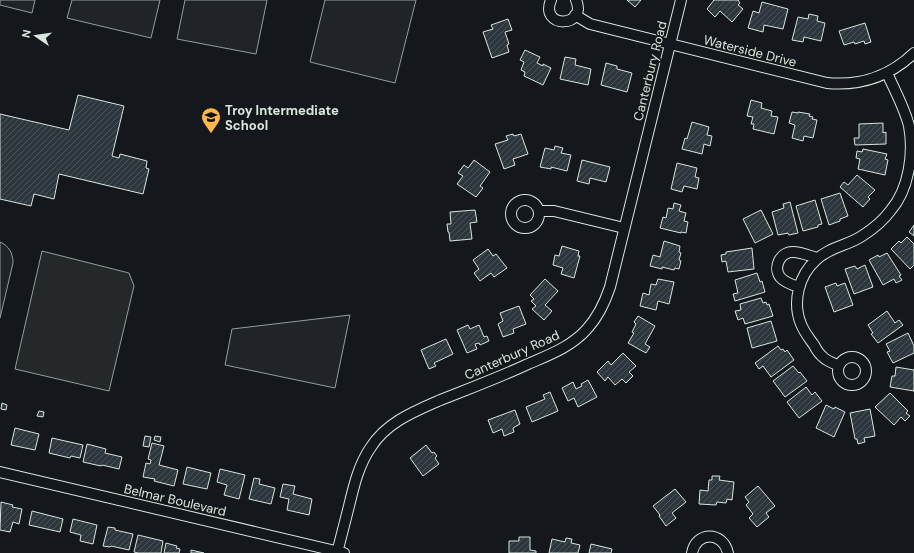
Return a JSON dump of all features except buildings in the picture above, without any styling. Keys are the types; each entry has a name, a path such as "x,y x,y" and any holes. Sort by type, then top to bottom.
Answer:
{"street":[{"path":"551,0 549,6 551,15 558,21 563,22 572,19 578,11 576,0"},
{"name":"Canterbury Road","path":"339,552 354,486 361,465 371,446 382,434 396,422 419,409 563,349 586,330 598,314 606,297 681,0"},
{"name":"Waterside Drive","path":"575,15 590,24 827,83 845,84 869,80 900,65 914,53"},
{"path":"838,366 823,358 804,331 798,312 799,287 807,270 817,258 860,238 878,225 892,209 903,190 910,170 912,148 909,126 886,73"},
{"path":"539,211 554,210 624,228"},
{"path":"799,287 784,281 777,269 778,262 782,256 792,252 817,258"},
{"name":"Belmar Boulevard","path":"0,472 339,552"},
{"path":"692,553 693,547 696,543 704,538 713,537 722,541 728,553"}],"shaded area":[{"path":"0,0 35,0 32,13 0,5"},
{"path":"72,0 160,0 151,38 67,18"},
{"path":"185,0 267,0 256,54 177,39"},
{"path":"325,0 416,0 395,83 310,62"},
{"path":"0,242 10,250 13,263 0,318"},
{"path":"42,251 129,273 134,286 109,391 15,369"},
{"path":"350,315 335,388 225,365 232,329"}],"place":[{"name":"Troy Intermediate School","path":"211,134"}]}
